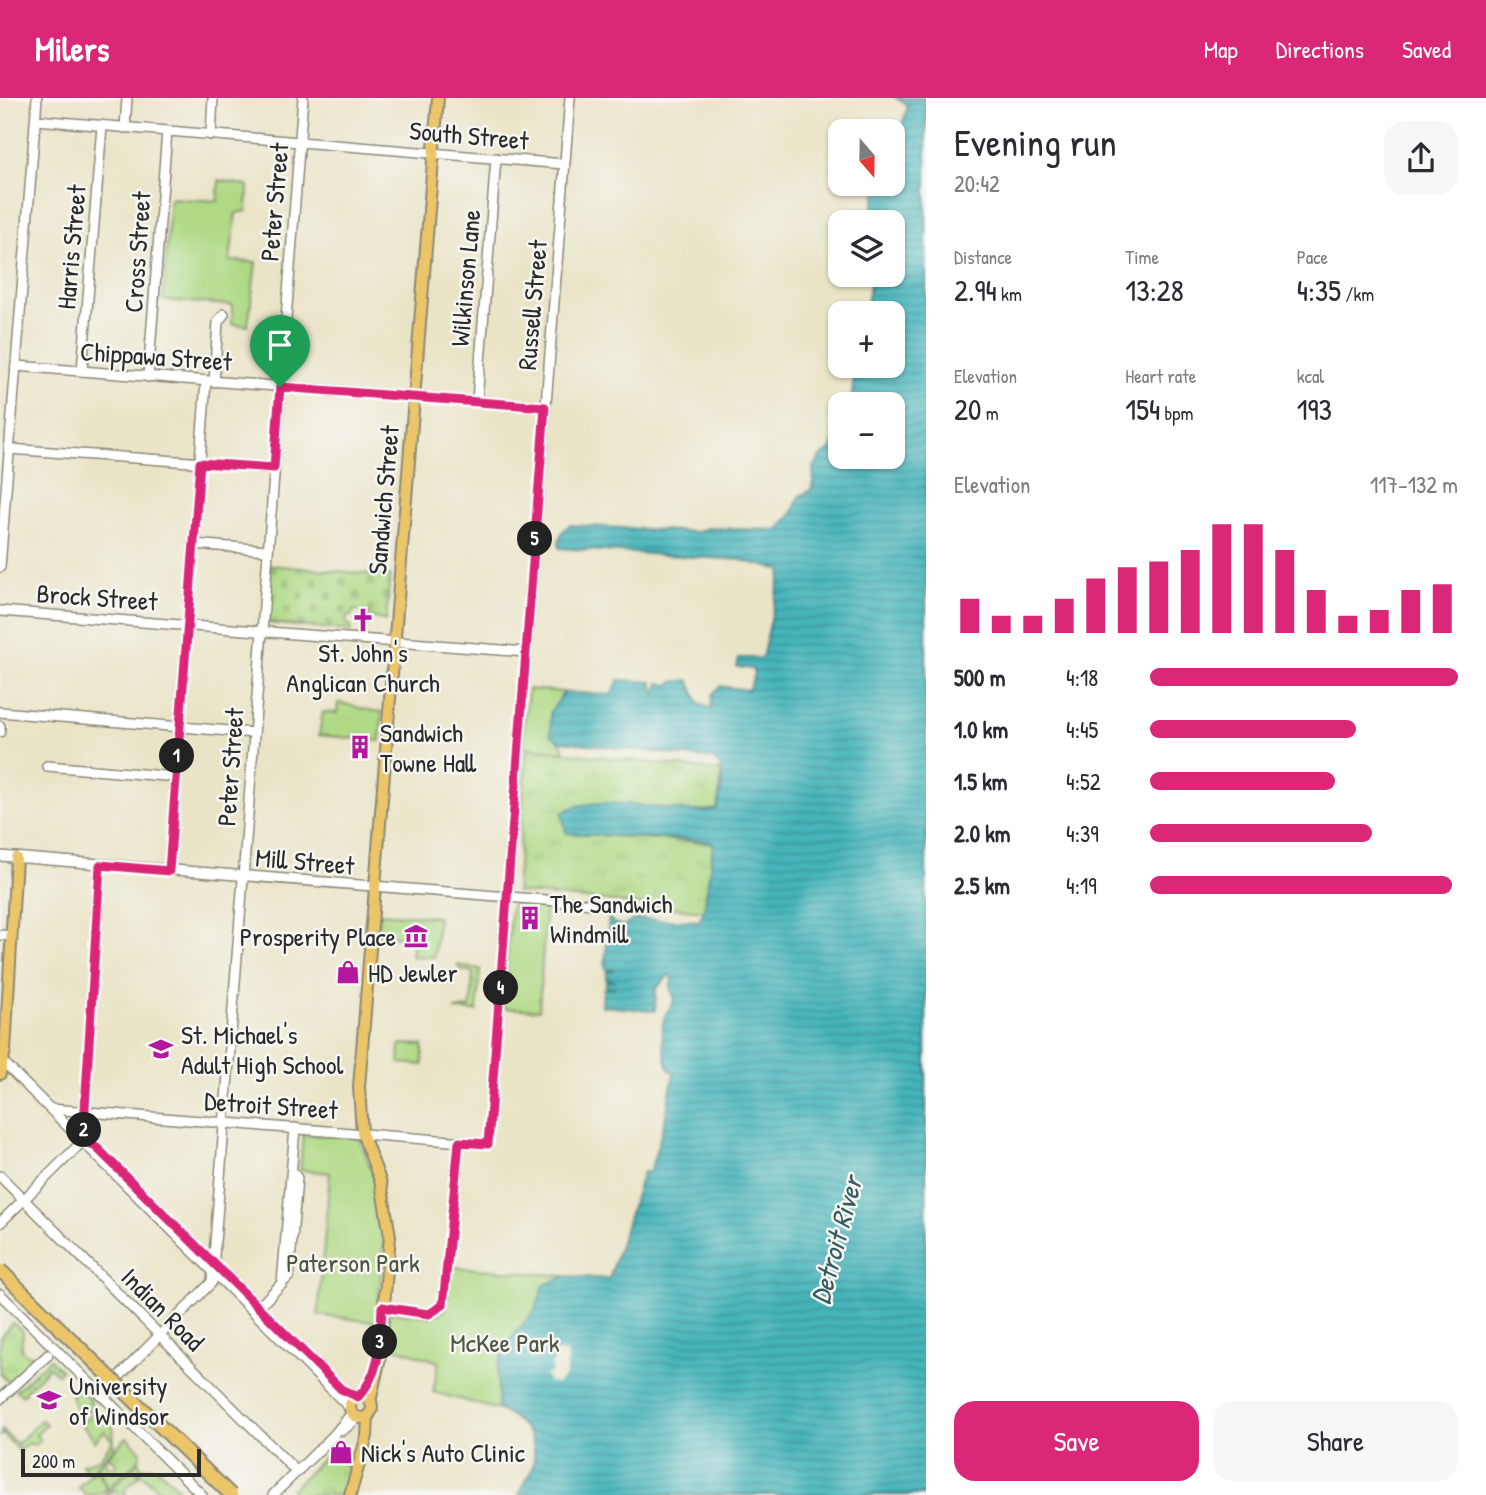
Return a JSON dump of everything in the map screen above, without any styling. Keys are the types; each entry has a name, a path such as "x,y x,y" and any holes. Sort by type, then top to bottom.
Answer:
{"highway":[{"path":"0,1270 231,1495"}],"main road":[{"name":"Sandwich Street","path":"350,1495 363,1442 357,1413 370,1402 379,1362 388,1265 389,1221 381,1183 362,1133 359,1087 438,98"},
{"path":"1,1065 6,935 16,858"},
{"path":"357,1413 358,1397 369,1385 379,1362"},
{"path":"358,1397 365,1397 370,1402"}],"street":[{"path":"0,568 2,512 37,98"},
{"path":"125,128 127,98"},
{"path":"211,135 214,98"},
{"name":"Peter Street","path":"101,1395 208,1288 213,1267 303,98"},
{"name":"Russell Street","path":"488,1144 570,98"},
{"name":"South Street","path":"36,120 564,164"},
{"name":"Harris Street","path":"82,372 102,126"},
{"name":"Cross Street","path":"148,377 167,131"},
{"name":"Wilkinson Lane","path":"477,401 496,158"},
{"path":"169,871 200,463 218,322 224,314"},
{"name":"Chippawa Street","path":"16,366 545,407"},
{"path":"9,449 274,468"},
{"path":"193,544 267,550"},
{"name":"Brock Street","path":"0,611 526,652"},
{"path":"0,712 254,733"},
{"path":"0,726 0,732"},
{"path":"47,766 176,777"},
{"name":"Mill Street","path":"0,856 607,905"},
{"path":"0,1223 83,1141 100,865"},
{"path":"1,1065 83,1141 94,1145 357,1413 273,1495"},
{"name":"Detroit Street","path":"51,1109 488,1144"},
{"path":"256,1310 289,1276 297,1178 293,1172 295,1128"},
{"path":"382,1307 429,1314 440,1310 446,1299 459,1142"},
{"name":"Indian Road","path":"0,1176 297,1472"},
{"path":"0,1294 202,1495"},
{"path":"256,1310 341,1389 358,1397"},
{"path":"0,1399 48,1355"}],"green space":[{"path":"219,180 248,186 247,211 236,213 230,261 256,262 248,326 232,324 232,305 163,300 170,198 218,201"},
{"path":"270,565 390,576 386,621 368,616 368,612 354,610 351,616 347,616 346,624 351,625 351,631 268,623"},
{"path":"528,689 565,692 560,696 551,735 560,741 565,752 522,747"},
{"path":"338,703 382,712 380,741 319,735 323,712 337,713"},
{"path":"527,748 722,771 717,809 681,812 633,806 566,833 713,843 704,911 516,892"},
{"path":"516,901 546,903 539,1010 503,1008 511,906"},
{"name":"Prosperity Place","path":"379,913 438,917 434,957 411,956 413,938 378,935"},
{"path":"458,965 480,969 477,1011 454,1010 469,1008 471,1005 473,974 471,971 460,970"},
{"path":"400,1044 423,1045 423,1065 399,1063"},
{"name":"Paterson Park","path":"303,1135 351,1136 360,1140 378,1188 385,1237 376,1322 318,1315 330,1173 300,1170"},
{"name":"McKee Park","path":"452,1267 593,1278 536,1420 433,1392 439,1362 384,1344 390,1312 431,1317 445,1311"},
{"path":"13,1323 23,1332 21,1350 28,1355 41,1355 22,1377 19,1375 10,1384 0,1373 0,1337"},
{"path":"50,1359 61,1370 57,1374 49,1367 22,1395 16,1390"},
{"path":"82,1391 90,1399 92,1407 81,1416 71,1394"},
{"path":"95,1410 113,1423 114,1448 89,1473 82,1464 99,1459 113,1441 104,1431 94,1442 81,1424"},
{"path":"41,1420 46,1424 36,1434 40,1440 35,1445 28,1443 19,1451 3,1434 0,1436 2,1430 17,1444"},
{"path":"127,1437 141,1451 139,1460 108,1488 98,1467 105,1459 109,1468 116,1466 115,1461 107,1457"},
{"path":"327,1454 350,1468 344,1495 296,1495 291,1490"},
{"path":"139,1461 141,1467 137,1472 140,1475 125,1489 126,1495 120,1495 114,1490 105,1495"},
{"path":"144,1467 157,1467 185,1495 157,1495 160,1491 139,1471"},
{"path":"97,1468 107,1490 96,1495 86,1495 78,1487"}],"water":[{"name":"Detroit River","path":"896,98 926,98 926,1495 519,1495 532,1469 533,1445 520,1423 497,1409 500,1358 508,1343 536,1308 544,1285 566,1276 609,1279 643,1172 650,1172 665,1120 674,1072 669,1070 663,1031 665,1016 675,999 670,988 673,977 669,975 656,989 655,1011 602,1006 603,989 615,988 605,987 606,981 615,981 606,979 607,972 615,970 606,970 605,964 609,917 613,923 624,926 635,919 699,921 704,911 713,848 713,843 704,841 566,833 562,813 575,807 611,803 705,812 717,809 722,781 721,769 712,759 560,741 551,735 550,712 565,692 611,695 619,680 652,682 656,698 659,683 669,685 689,680 699,703 711,709 712,695 720,686 748,690 755,674 753,669 737,667 739,658 762,658 782,570 740,560 559,548 560,538 564,529 570,525 696,532 707,528 778,530 793,512 799,496 810,491 814,483 813,470 820,457 828,451 828,469 905,469 905,392 852,392 854,378 905,378 905,301 868,301 869,287 905,287 905,210 873,210 875,196 905,196 904,119 908,106"}],"pier":[{"path":"556,1351 566,1353 567,1361 565,1377 556,1384 549,1382 546,1375 552,1373 551,1365 555,1361"}],"place":[{"name":"St. John's Anglican Church","path":"363,620"},
{"name":"Sandwich Towne Hall","path":"360,747"},
{"name":"The Sandwich Windmill","path":"530,918"},
{"name":"Prosperity Place","path":"416,936"},
{"name":"HD Jewler","path":"348,972"},
{"name":"St. Michael's Adult High School","path":"161,1049"},
{"name":"University of Windsor","path":"49,1400"},
{"name":"Nick's Auto Clinic","path":"341,1452"}],"route":[{"path":"280,387 545,407 488,1144 459,1142 446,1299 443,1305 436,1313 429,1314 382,1307 379,1362 369,1385 358,1397 341,1389 94,1145 83,1141 100,865 169,871 200,463 274,468 280,387"}]}
